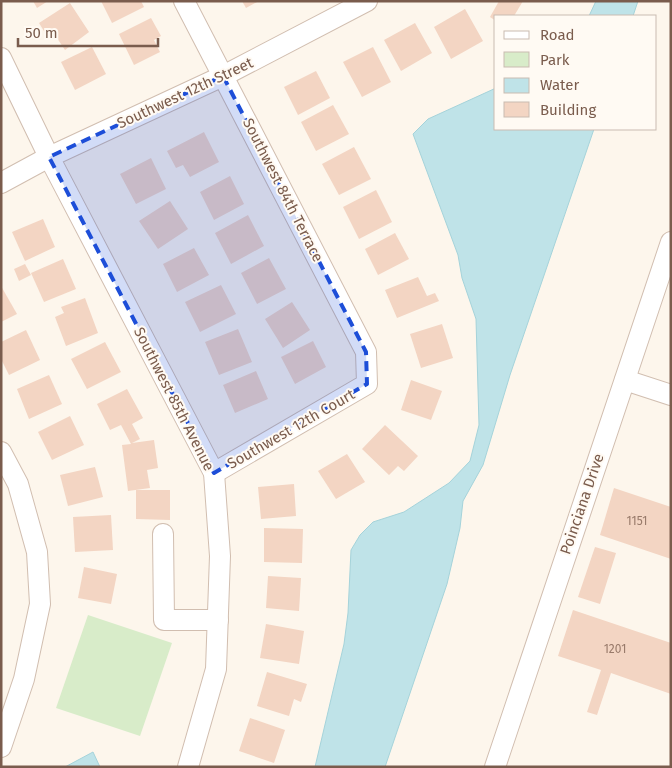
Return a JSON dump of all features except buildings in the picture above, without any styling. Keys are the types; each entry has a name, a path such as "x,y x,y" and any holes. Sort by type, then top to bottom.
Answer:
{"street":[{"name":"Southwest 84th Terrace","path":"184,1 366,352 367,384"},
{"name":"Southwest 12th Street","path":"1,183 49,157 224,76 367,1"},
{"name":"Southwest 85th Avenue","path":"1,58 49,157 214,474 220,556 216,669 188,767"},
{"name":"Poinciana Drive","path":"495,767 671,242"},
{"path":"625,380 671,395"},
{"name":"Southwest 12th Court","path":"214,474 367,384"},
{"path":"1,452 18,484 37,552 40,604 24,679 1,747"},
{"path":"163,534 164,620 218,620"}],"highlighted area":[{"path":"223,76 366,352 367,384 214,473 49,157"}],"green space":[{"path":"88,615 172,643 140,736 56,708"}],"water":[{"path":"596,1 638,1 633,15 589,15"},
{"path":"494,89 494,130 594,130 510,375 483,465 463,501 460,528 447,584 385,767 315,767 344,644 348,613 351,550 360,535 373,522 404,512 449,483 470,461 479,425 476,319 462,278 458,255 413,134 428,119"},
{"path":"93,752 100,767 65,767"}]}
